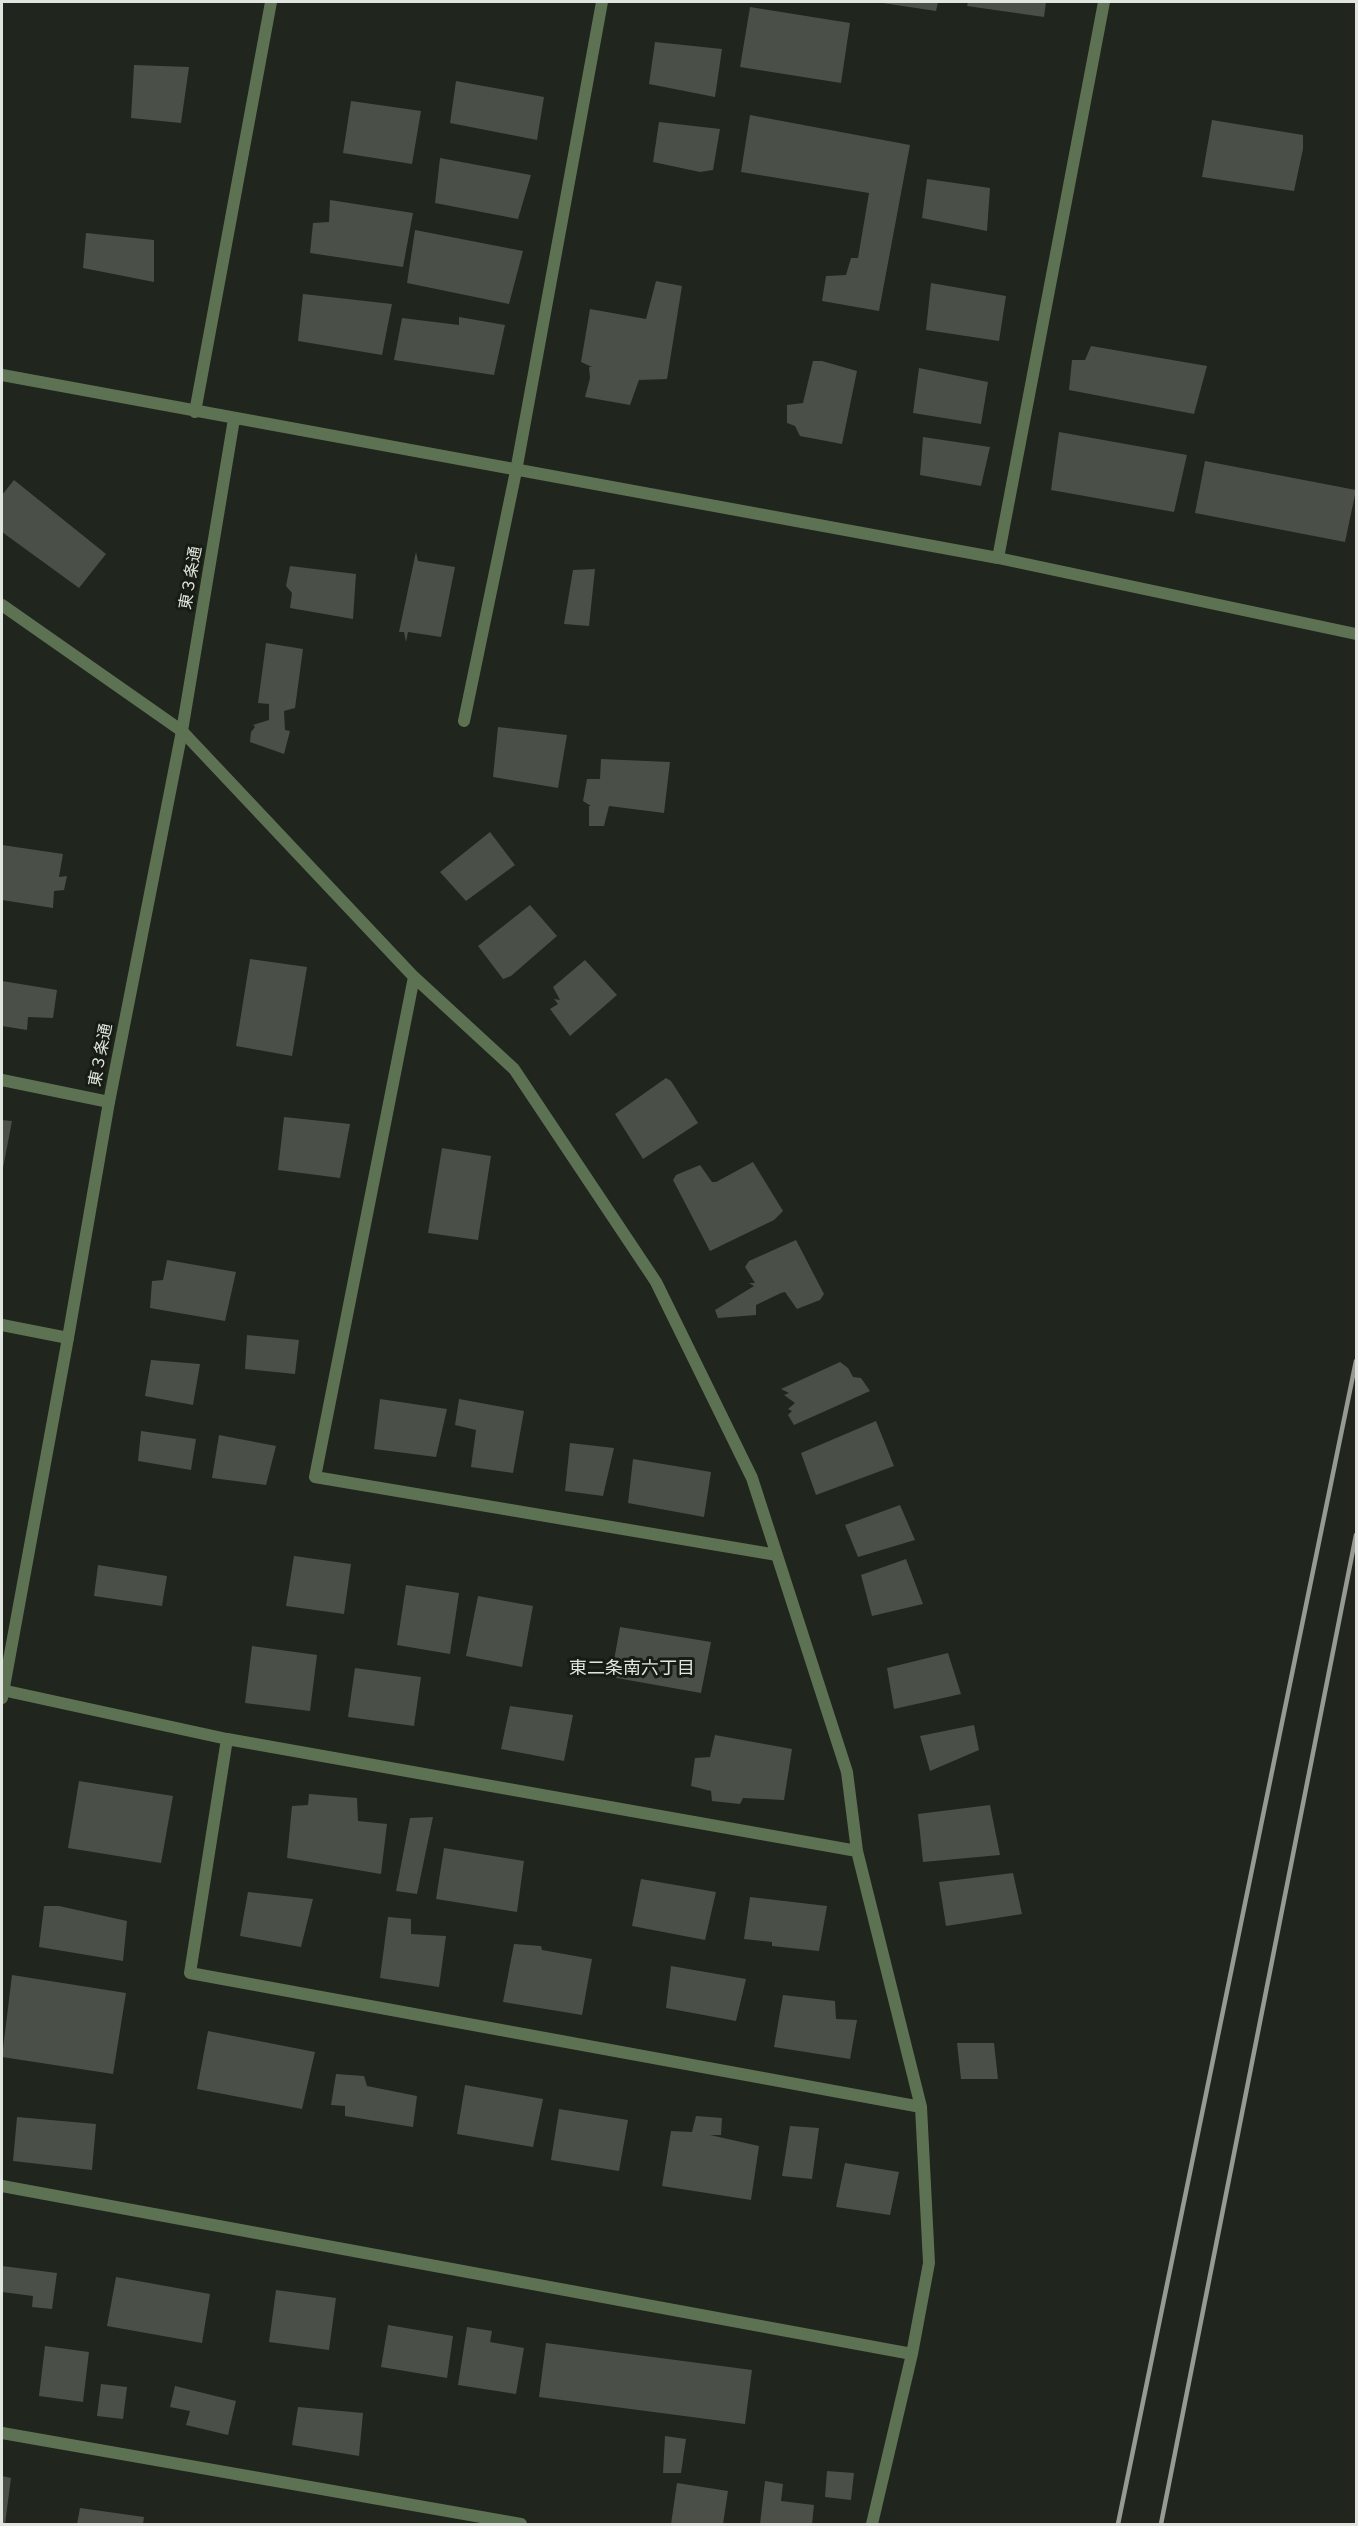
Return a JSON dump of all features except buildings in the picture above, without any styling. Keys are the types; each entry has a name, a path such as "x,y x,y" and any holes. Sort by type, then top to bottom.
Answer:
{"street":[{"path":"195,412 271,2"},
{"path":"464,721 516,471 602,2"},
{"path":"998,558 1104,2"},
{"path":"2,375 234,420 998,558 1356,634"},
{"name":"東３条通","path":"2,1693 109,1102 182,731 234,420"},
{"path":"2,605 182,731 414,977 514,1069 656,1282 752,1478 847,1772 857,1851 921,2107 929,2263 912,2354 872,2524"},
{"path":"414,977 315,1477 777,1555"},
{"path":"2,1080 109,1102"},
{"path":"2,1325 68,1338"},
{"path":"2,1693 227,1739 857,1851"},
{"path":"227,1739 190,1973 921,2107"},
{"path":"2,2186 912,2354"},
{"path":"2,2433 520,2524"}],"railway":[{"path":"1118,2524 1356,1361"},
{"path":"1161,2524 1356,1535"}],"district":[{"name":"東二条南六丁目","path":"632,1669"}]}
